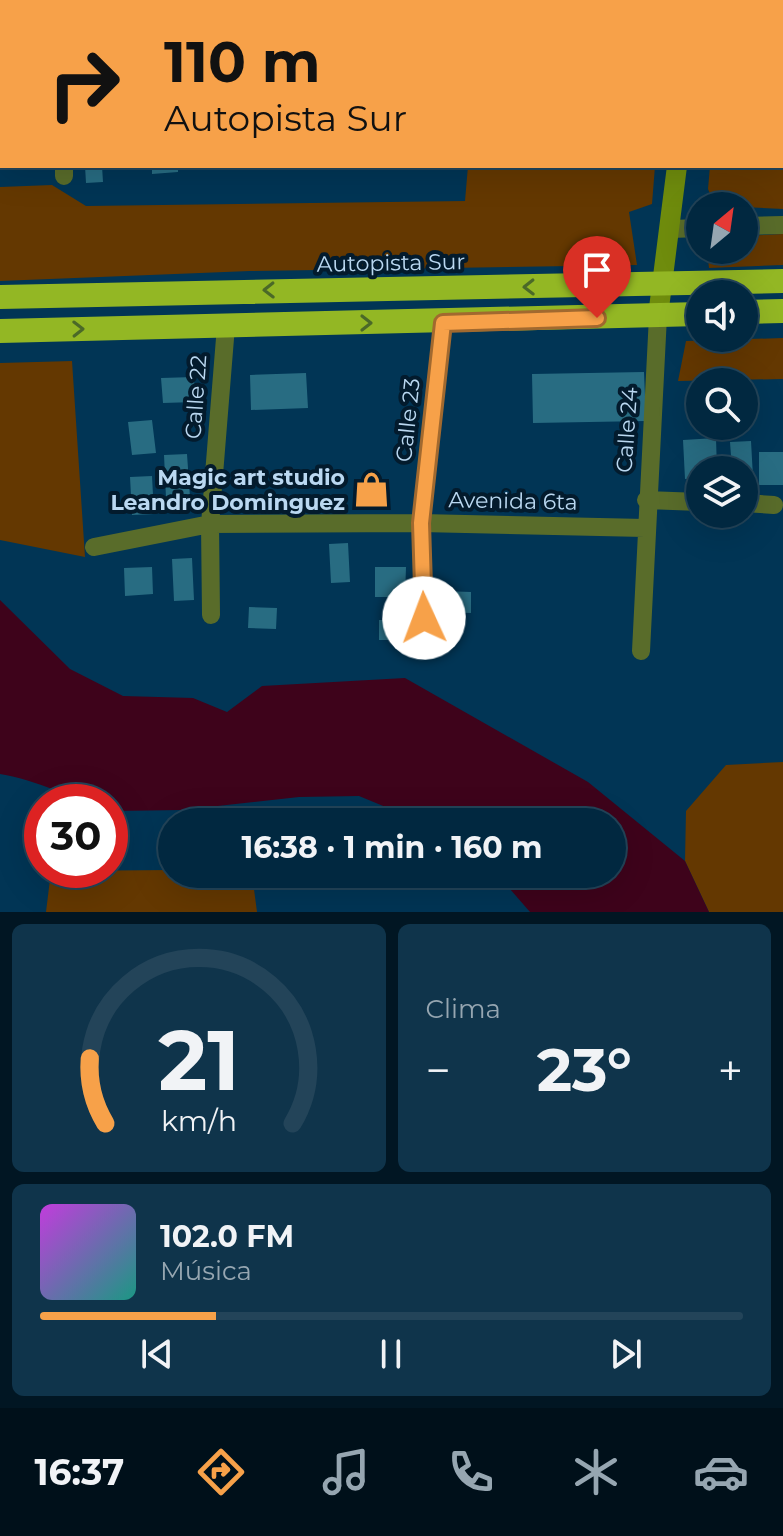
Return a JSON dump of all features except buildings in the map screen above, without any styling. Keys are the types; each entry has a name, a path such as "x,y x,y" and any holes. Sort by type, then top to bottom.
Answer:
{"highway":[{"name":"Autopista Sur","path":"0,297 663,286 783,281"},
{"path":"758,312 783,311"},
{"path":"0,331 443,323 686,315"}],"street":[{"name":"Calle 24","path":"641,651 646,500 658,316 677,168"},
{"path":"758,226 783,225"},
{"path":"671,229 686,228"},
{"name":"Calle 23","path":"424,618 421,523 443,323"},
{"name":"Calle 22","path":"211,615 210,524 226,326"},
{"path":"646,500 686,501"},
{"path":"758,504 774,505"},
{"name":"Avenida 6ta","path":"94,547 210,524 421,523 645,528"}],"shaded area":[{"path":"468,168 655,168 652,204 629,212 637,265 250,271 0,281 0,187 52,185 86,206 465,201"},
{"path":"710,168 783,168 783,209 758,208 758,192 709,192"},
{"path":"783,234 783,265 709,268 709,264 758,264 758,235"},
{"path":"783,338 783,379 758,379 758,368 686,368 686,381 678,381 686,341 686,352 758,352 758,339"},
{"path":"72,361 85,557 0,540 0,363"},
{"path":"0,600 70,669 123,696 193,698 227,712 262,686 405,678 588,782 620,808 388,808 359,796 299,797 199,808 128,811 128,784 40,784 0,774"},
{"path":"783,762 783,912 709,912 685,861 686,811 726,765"},
{"path":"626,813 685,861 709,912 530,912 509,888 626,888"},
{"path":"128,870 158,870 158,888 254,888 257,912 46,912 49,888 128,888"}],"place":[{"name":"Magic art studio Leandro Dominguez","path":"371,490"}],"route":[{"path":"424,618 421,523 443,323 597,318"}]}
